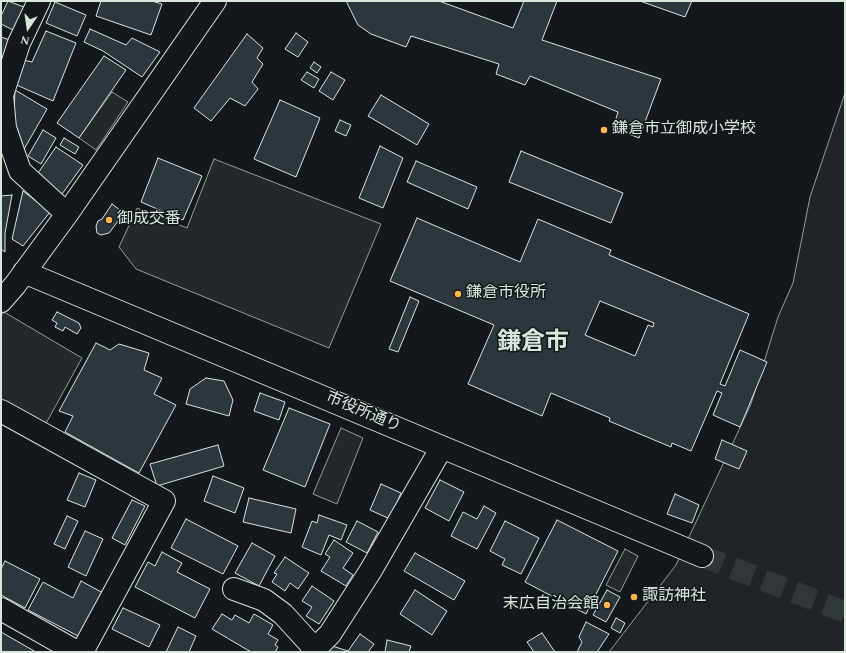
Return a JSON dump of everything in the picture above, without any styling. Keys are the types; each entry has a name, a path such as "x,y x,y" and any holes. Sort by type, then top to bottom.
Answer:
{"street":[{"path":"39,1 19,43 2,95 5,128 20,171 67,214"},
{"path":"1,301 13,279 67,214 215,1"},
{"name":"市役所通り","path":"13,279 442,446 702,556"},
{"path":"1,411 164,501 82,652"},
{"path":"234,589 264,600 283,614 314,650 330,634 371,570 442,446"},
{"path":"1,609 77,652"}],"shaded area":[{"path":"112,92 128,102 96,150 79,138"},
{"path":"845,93 845,652 609,652 676,565 751,404 778,317 793,283 810,197"},
{"path":"214,159 381,224 329,348 136,269 119,247 137,208 187,228"},
{"path":"4,312 82,358 44,427 1,404 1,316"},
{"path":"341,428 363,438 337,504 313,494"},
{"path":"625,549 638,556 620,592 606,585"}],"building":[{"path":"8,1 24,7 13,30 1,24 1,16"},
{"path":"101,1 152,1 162,4 151,35 96,16"},
{"path":"346,1 439,1 513,28 524,1 557,1 542,40 661,79 639,138 613,128 618,112 530,76 525,85 496,74 499,64 411,36 406,47 371,34 358,25"},
{"path":"640,1 692,1 685,17"},
{"path":"55,2 86,15 77,36 46,23"},
{"path":"90,29 126,45 132,38 160,52 142,77 103,51 84,42"},
{"path":"46,31 76,43 53,101 12,83 23,60 32,62"},
{"path":"296,33 308,42 298,57 285,49"},
{"path":"247,34 263,48 257,58 263,64 252,82 258,89 245,106 230,98 211,121 194,108"},
{"path":"1,37 10,40 1,62"},
{"path":"104,56 126,70 79,138 57,123"},
{"path":"314,62 321,67 317,73 310,68"},
{"path":"307,72 319,79 314,88 301,80"},
{"path":"331,72 345,80 333,100 319,91"},
{"path":"15,90 47,109 23,151 19,145 14,117"},
{"path":"381,95 429,124 417,145 368,116"},
{"path":"280,100 320,118 296,177 254,159"},
{"path":"340,120 351,125 346,136 335,131"},
{"path":"43,130 56,138 41,164 28,156"},
{"path":"64,138 79,147 75,154 60,145"},
{"path":"380,146 403,158 383,208 359,198"},
{"path":"56,147 83,165 62,194 36,176"},
{"path":"521,151 623,193 611,223 509,182"},
{"path":"158,158 202,176 183,220 141,202"},
{"path":"416,161 477,187 468,209 407,182"},
{"path":"23,191 50,212 23,246 12,239"},
{"path":"12,195 5,233 5,252 1,249 1,196"},
{"name":"御成交番","path":"112,204 124,213 109,233 101,235 97,233 96,226 98,221 102,219"},
{"path":"417,218 520,262 538,219 611,250 609,255 749,314 720,384 725,386 740,350 767,362 740,427 713,415 722,393 717,391 691,451 672,443 671,447 609,421 610,418 551,393 542,416 468,384 494,325 390,281","holes":["600,301 654,323 653,327 648,325 635,356 585,335"]},
{"path":"410,297 419,301 398,352 389,349"},
{"path":"57,312 79,323 81,328 77,334 65,327 63,331 55,327 57,323 52,320"},
{"path":"96,343 110,350 119,344 149,353 144,370 162,378 154,394 176,405 139,473 65,432 73,416 59,411"},
{"path":"206,378 224,381 233,400 229,416 186,404 190,389"},
{"path":"260,393 285,402 279,420 254,411"},
{"path":"289,408 330,424 305,487 263,470"},
{"path":"722,440 747,451 739,469 715,459"},
{"path":"218,445 224,466 157,486 150,464"},
{"path":"79,473 96,480 85,507 67,500"},
{"path":"213,476 244,488 235,513 204,501"},
{"path":"440,480 464,492 449,521 425,508"},
{"path":"381,484 401,493 390,519 370,510"},
{"path":"675,494 699,505 692,523 667,514"},
{"path":"249,498 296,509 291,533 243,522"},
{"path":"132,500 145,506 125,545 112,538"},
{"path":"484,506 496,513 477,549 451,536 463,512 477,519"},
{"path":"319,515 347,525 341,540 329,535 321,555 302,547 312,521 317,523"},
{"path":"67,516 78,521 65,549 54,544"},
{"path":"186,519 238,546 223,574 171,548"},
{"path":"557,520 618,551 586,614 525,582"},
{"path":"357,521 378,532 367,553 346,542"},
{"path":"505,521 539,538 521,574 502,565 505,559 490,551"},
{"path":"85,531 103,539 86,576 68,567"},
{"path":"334,540 353,553 343,568 353,575 346,586 321,571 330,557 325,554"},
{"path":"252,543 275,556 259,586 235,573"},
{"path":"162,552 182,563 177,572 210,589 195,618 135,587 148,562 155,566"},
{"path":"415,553 465,581 454,600 404,571"},
{"path":"285,557 309,573 298,589 290,583 285,591 272,582 277,574 274,573"},
{"path":"5,561 40,579 25,608 1,595 1,569"},
{"path":"81,581 103,593 80,637 28,610 43,582 73,598"},
{"path":"312,586 334,601 319,624 306,616 312,607 302,601"},
{"path":"415,590 447,611 432,635 400,614"},
{"path":"607,590 620,597 606,622 593,615"},
{"path":"123,608 160,625 149,647 112,629"},
{"path":"222,614 232,620 235,615 249,623 254,614 273,625 268,634 278,640 275,645 278,647 275,652 251,652 212,629"},
{"path":"616,618 625,623 620,633 611,628"},
{"path":"586,622 609,634 597,652 577,652 582,642 579,637"},
{"path":"178,627 196,636 189,652 166,652"},
{"path":"1,632 36,652 1,652"},
{"path":"542,633 555,652 534,652 527,642"},
{"path":"360,634 374,644 368,652 325,652 329,645 348,651"},
{"path":"387,640 411,646 409,652 385,652"}],"tunnel":[{"path":"702,556 845,612"}],"place":[{"name":"鎌倉市立御成小学校","path":"604,130"},
{"name":"御成交番","path":"109,220"},
{"name":"鎌倉市役所","path":"458,294"},
{"name":"諏訪神社","path":"634,597"},
{"name":"末広自治会館","path":"607,605"}],"district":[{"name":"鎌倉市","path":"533,344"}]}
